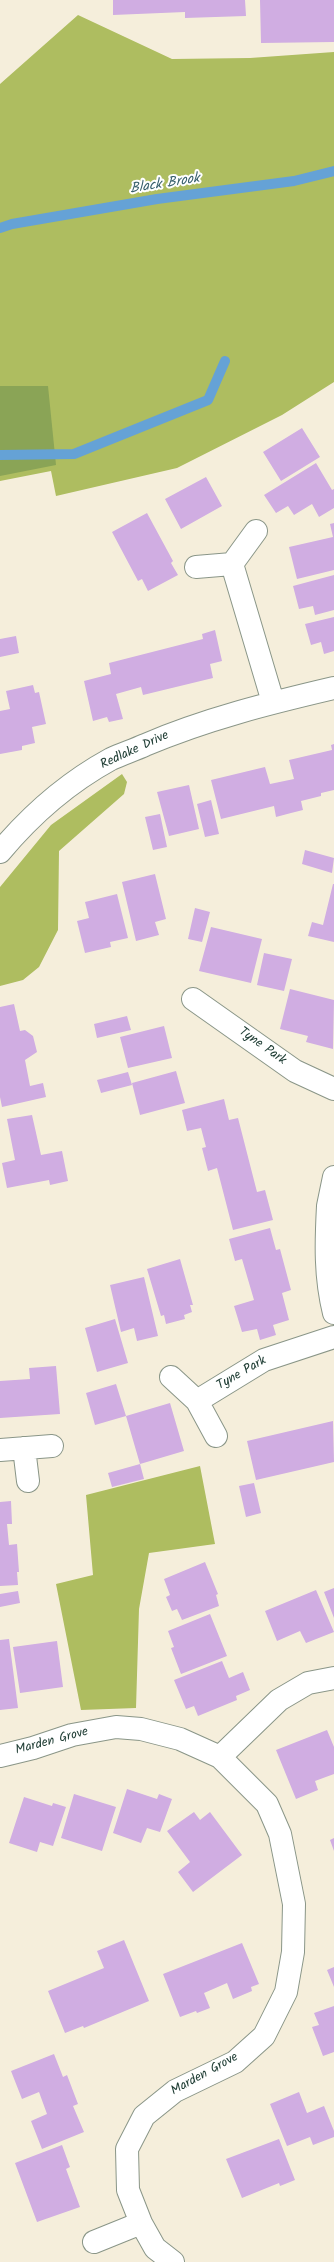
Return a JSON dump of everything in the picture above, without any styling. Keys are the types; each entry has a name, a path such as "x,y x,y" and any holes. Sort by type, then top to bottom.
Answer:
{"street":[{"path":"196,567 232,564 256,531"},
{"path":"232,564 273,702"},
{"name":"Redlake Drive","path":"0,852 16,833 63,791 112,759 178,731 273,702 334,688"},
{"name":"Tyne Park","path":"193,999 295,1071 334,1089"},
{"path":"334,1177 326,1252 328,1288 334,1313"},
{"name":"Tyne Park","path":"197,1401 264,1360 334,1337"},
{"path":"171,1377 197,1401 216,1436"},
{"path":"0,1450 52,1446"},
{"path":"24,1448 28,1481"},
{"path":"220,1757 279,1700 308,1683 334,1678"},
{"name":"Marden Grove","path":"0,1756 33,1748 72,1735 116,1727 141,1729 180,1739 220,1757 267,1804 280,1834 294,1904 293,1952 286,1992 264,2036 235,2062 175,2091 144,2116 127,2149 128,2190 141,2223 156,2248 173,2262"},
{"path":"94,2242 141,2223"}],"green space":[{"path":"78,15 172,59 250,58 334,52 334,382 282,415 177,468 56,496 51,471 0,481 0,84"},
{"path":"0,386 48,386 56,465 0,476"},
{"path":"122,774 127,782 124,794 59,851 58,930 39,967 23,980 0,986 0,887 51,825"},
{"path":"200,1466 215,1544 149,1553 139,1609 136,1708 81,1710 56,1584 93,1575 86,1495"}],"building":[{"path":"113,0 245,0 246,16 185,18 185,12 113,15"},
{"path":"260,0 334,0 334,42 261,43"},
{"path":"302,428 320,457 281,481 263,452"},
{"path":"316,463 332,490 334,489 334,508 319,517 312,504 294,515 288,506 276,513 264,495"},
{"path":"206,477 222,506 181,529 165,499"},
{"path":"147,513 173,561 171,563 178,575 148,591 142,579 138,581 112,532"},
{"path":"334,523 334,570 297,579 289,547 333,537 330,524"},
{"path":"334,575 334,610 315,615 313,606 299,609 293,586"},
{"path":"334,617 334,651 324,654 321,642 311,645 305,624"},
{"path":"215,630 222,661 210,664 213,678 143,695 141,687 116,694 123,719 109,722 107,717 93,721 84,681 111,674 109,663 203,639 202,634"},
{"path":"16,636 19,653 0,657 0,639"},
{"path":"33,685 35,693 39,692 46,724 32,727 35,743 22,746 22,750 0,754 0,711 10,709 6,691"},
{"path":"334,744 334,790 321,793 321,796 301,801 303,810 276,817 274,806 221,819 211,780 265,767 270,784 294,779 289,760 332,750 331,745"},
{"path":"189,785 199,829 169,836 157,792"},
{"path":"211,800 219,834 205,837 197,804"},
{"path":"160,814 167,847 153,850 145,817"},
{"path":"305,850 334,858 332,873 302,864"},
{"path":"155,874 166,919 155,922 159,935 136,941 122,882"},
{"path":"333,884 334,942 308,936 312,922 323,925"},
{"path":"117,894 128,938 110,942 111,947 85,953 77,921 89,918 85,902"},
{"path":"195,908 210,912 202,942 188,939"},
{"path":"211,927 262,939 251,983 199,971"},
{"path":"264,953 292,959 284,991 257,985"},
{"path":"290,989 334,1000 333,1049 306,1042 308,1036 280,1029"},
{"path":"14,1004 20,1031 25,1030 33,1036 37,1052 25,1060 30,1086 43,1083 46,1097 2,1107 0,1097 0,1007"},
{"path":"127,1016 131,1030 97,1038 94,1024"},
{"path":"164,1026 172,1058 128,1068 120,1037"},
{"path":"176,1071 185,1103 140,1115 132,1083"},
{"path":"128,1072 132,1085 101,1093 97,1080"},
{"path":"224,1099 229,1120 238,1118 257,1192 265,1190 273,1220 233,1230 217,1168 208,1171 202,1148 206,1147 201,1128 187,1131 182,1110"},
{"path":"32,1115 41,1155 62,1151 68,1181 50,1185 49,1180 7,1188 2,1163 15,1160 7,1119"},
{"path":"270,1228 276,1250 280,1249 291,1290 282,1293 289,1320 273,1325 276,1335 260,1340 257,1329 242,1332 234,1306 254,1300 242,1259 235,1261 229,1239"},
{"path":"180,1259 193,1305 190,1305 192,1312 184,1315 185,1319 166,1324 164,1315 161,1316 147,1269"},
{"path":"144,1277 158,1336 137,1341 134,1328 121,1332 110,1285"},
{"path":"115,1319 128,1363 97,1372 85,1328"},
{"path":"56,1366 60,1414 0,1418 0,1381 30,1379 29,1368"},
{"path":"116,1384 126,1416 95,1425 86,1393"},
{"path":"170,1403 184,1451 140,1464 126,1416"},
{"path":"333,1421 334,1462 256,1480 247,1441"},
{"path":"140,1464 144,1479 112,1487 108,1473"},
{"path":"254,1483 261,1513 246,1517 239,1486"},
{"path":"11,1501 12,1524 7,1524 9,1545 17,1544 19,1572 17,1572 18,1585 0,1586 0,1502"},
{"path":"205,1562 218,1594 216,1595 219,1606 182,1620 177,1609 172,1611 166,1597 170,1595 164,1579"},
{"path":"334,1588 334,1618 324,1592"},
{"path":"316,1590 334,1632 306,1643 300,1631 277,1641 265,1611"},
{"path":"18,1591 20,1603 0,1607 0,1594"},
{"path":"210,1614 227,1656 181,1674 171,1648 174,1647 168,1631"},
{"path":"9,1639 18,1708 0,1710 0,1640"},
{"path":"57,1641 63,1687 20,1693 13,1647"},
{"path":"222,1661 229,1678 243,1672 250,1690 236,1696 237,1700 198,1716 194,1706 186,1709 174,1680"},
{"path":"327,1730 334,1747 334,1774 315,1781 318,1790 296,1799 276,1750"},
{"path":"127,1789 157,1799 159,1794 172,1799 160,1832 147,1828 141,1843 113,1833"},
{"path":"74,1794 116,1807 102,1851 61,1838"},
{"path":"24,1797 52,1806 53,1803 66,1807 53,1846 40,1842 37,1852 9,1843"},
{"path":"194,1812 200,1820 210,1812 242,1855 193,1892 178,1872 190,1862 167,1831"},
{"path":"334,1838 334,1851 330,1840"},
{"path":"124,1940 149,2001 84,2028 83,2026 65,2033 48,1991 104,1968 97,1951"},
{"path":"242,1943 259,1984 251,1987 252,1991 233,1999 227,1983 204,1993 210,2008 180,2017 163,1974"},
{"path":"334,1967 334,1987 327,1970"},
{"path":"334,2006 334,2052 323,2056 312,2027 319,2025 314,2013"},
{"path":"54,2054 63,2077 67,2075 78,2104 73,2106 84,2132 42,2149 31,2121 47,2114 39,2092 22,2099 11,2071"},
{"path":"299,2092 307,2113 324,2106 334,2131 334,2137 313,2145 310,2137 287,2146 270,2104"},
{"path":"279,2139 295,2180 280,2186 279,2183 242,2198 226,2159"},
{"path":"62,2145 70,2167 66,2169 80,2207 37,2222 15,2163"}],"waterway":[{"name":"Black Brook","path":"0,228 12,224 157,199 294,181 334,171"},
{"path":"0,455 74,454 208,400 225,361"}]}
